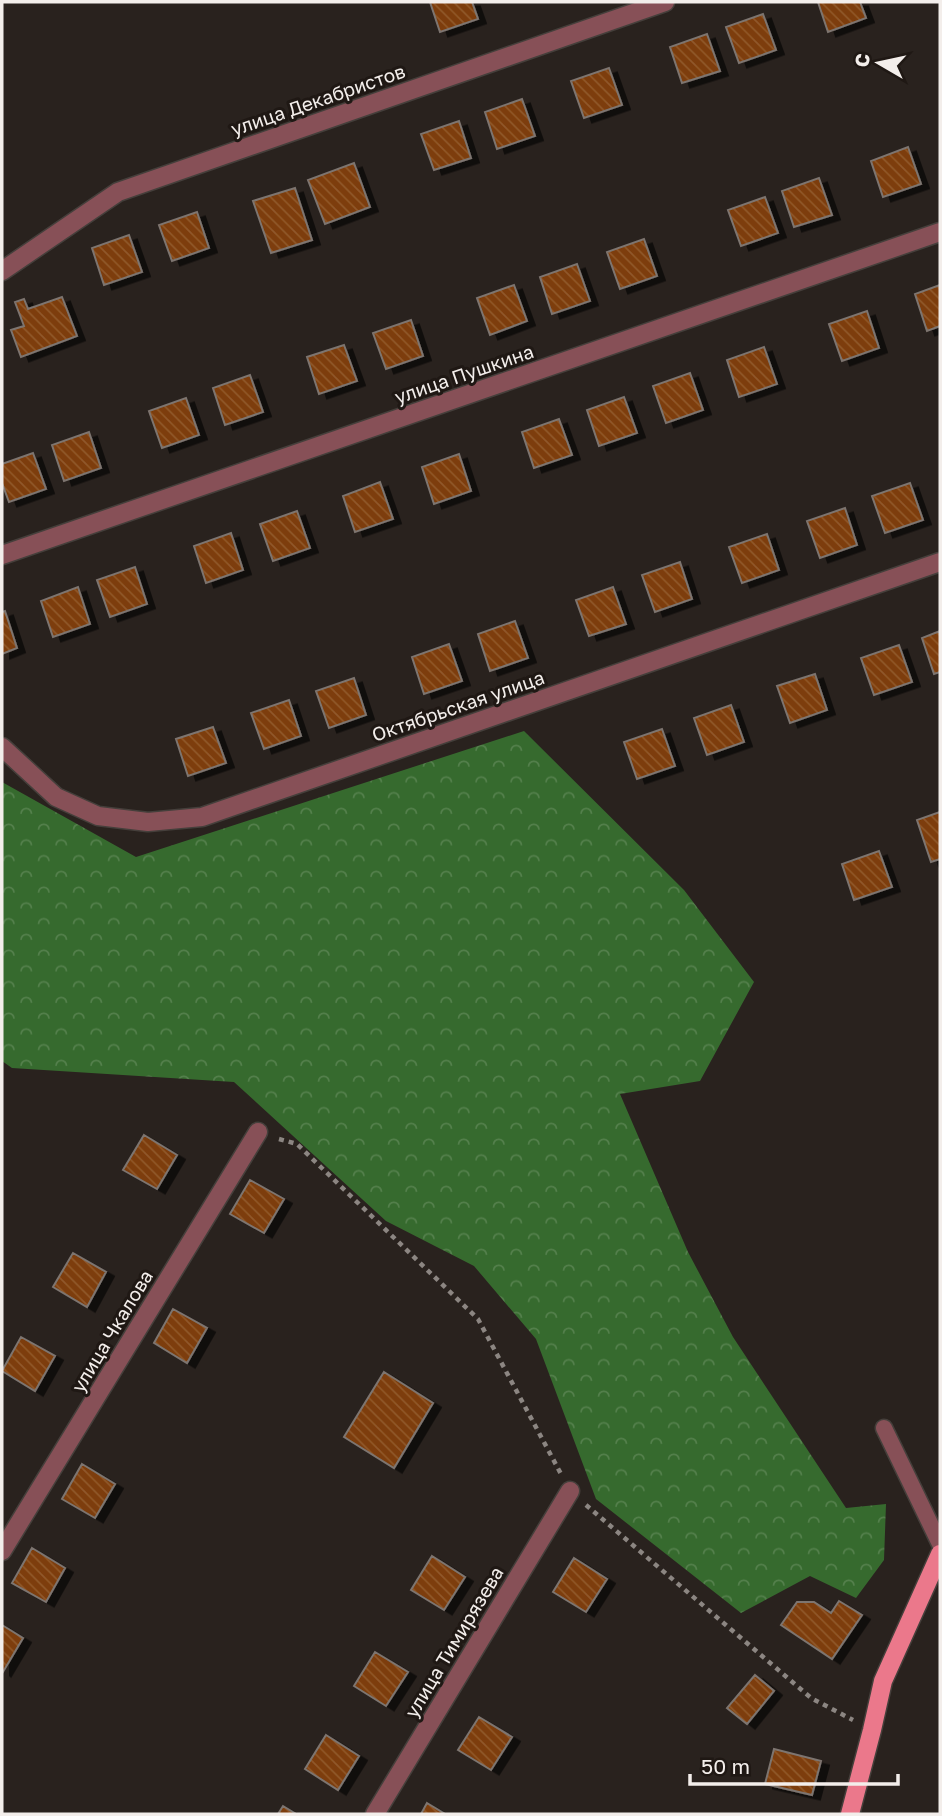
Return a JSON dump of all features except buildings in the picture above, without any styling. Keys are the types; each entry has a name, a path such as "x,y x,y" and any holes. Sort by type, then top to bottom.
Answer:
{"main road":[{"path":"850,1814 883,1681 940,1554"}],"street":[{"name":"улица Декабристов","path":"2,271 118,192 665,2"},
{"name":"улица Пушкина","path":"2,555 940,232"},
{"name":"Октябрьская улица","path":"2,747 55,797 98,816 148,822 201,817 940,562"},
{"name":"улица Чкалова","path":"2,1551 258,1132"},
{"name":"улица Тимирязева","path":"375,1814 570,1491"}],"lane":[{"path":"884,1428 940,1544"}],"path":[{"path":"258,1132 297,1144 478,1319 570,1491 811,1698 872,1730"}],"green space":[{"path":"524,731 684,890 754,982 700,1081 620,1094 688,1252 733,1337 846,1508 886,1504 884,1560 856,1598 810,1576 741,1613 596,1499 536,1339 474,1266 386,1221 234,1082 12,1068 2,1061 2,782 136,857"}]}
